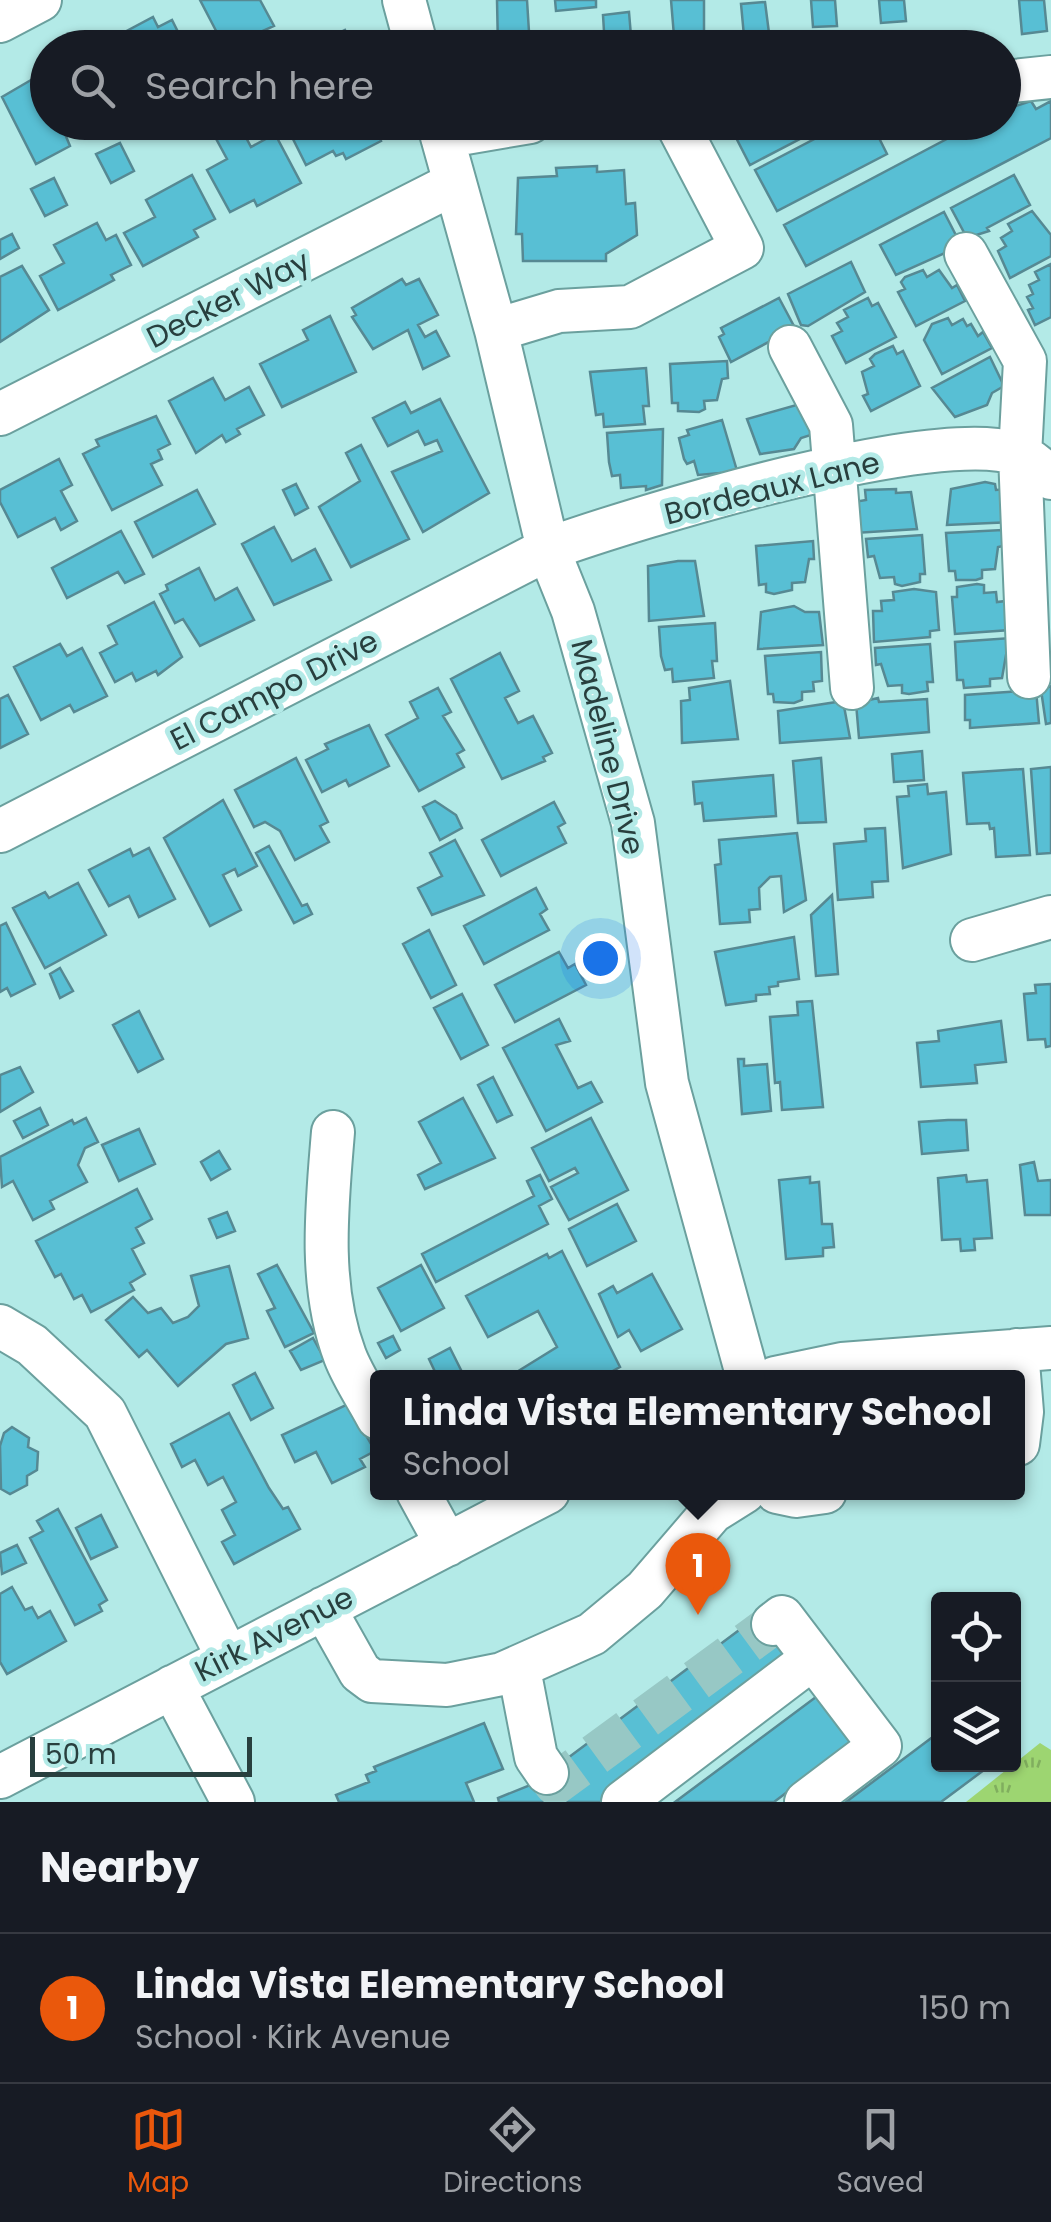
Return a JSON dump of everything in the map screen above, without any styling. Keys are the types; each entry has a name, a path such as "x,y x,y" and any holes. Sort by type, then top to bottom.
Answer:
{"street":[{"path":"0,20 40,0"},
{"path":"404,0 412,30"},
{"path":"1021,80 1051,77"},
{"name":"Madeline Drive","path":"443,140 496,330 548,550 573,611 633,824 667,1083 746,1370"},
{"path":"496,330 560,311 630,307 742,248 685,140"},
{"name":"Decker Way","path":"0,414 455,183"},
{"path":"966,254 1025,362 1036,466 1029,677"},
{"path":"790,347 831,425 852,688"},
{"name":"Bordeaux Lane","path":"548,550 836,466 964,448 1036,466"},
{"name":"El Campo Drive","path":"0,831 548,550"},
{"path":"972,940 1051,917"},
{"path":"333,1132 326,1263 345,1356 370,1403"},
{"path":"0,1326 32,1344 105,1413 228,1658"},
{"path":"813,1370 842,1364 1034,1349 1025,1396"},
{"path":"422,1500 446,1545"},
{"name":"Kirk Avenue","path":"0,1777 533,1500"},
{"path":"324,1608 360,1672 372,1682 446,1684 519,1669 592,1634 645,1590 712,1512 731,1500"},
{"path":"773,1624 782,1617 880,1746 806,1802"},
{"path":"623,1802 813,1658"},
{"path":"519,1669 536,1757 547,1773"},
{"path":"172,1687 233,1802"}],"green space":[{"path":"1040,1743 1051,1750 1051,1802 966,1802 1004,1772 1021,1772 1021,1758"}],"building":[{"path":"200,0 260,0 274,26 265,30 216,30"},
{"path":"497,0 527,0 529,30 498,30"},
{"path":"555,0 596,0 596,7 556,11"},
{"path":"671,0 704,0 704,30 674,30"},
{"path":"811,0 835,0 837,26 813,27"},
{"path":"879,0 904,0 906,21 881,23"},
{"path":"1019,0 1044,0 1047,31 1022,34"},
{"path":"765,2 769,30 743,30 741,4"},
{"path":"629,12 630,30 604,30 603,15"},
{"path":"153,17 158,27 172,20 177,30 129,30"},
{"path":"30,81 30,140 68,140 70,146 36,164 2,97"},
{"path":"1031,101 1036,109 1051,101 1051,138 806,266 784,225 945,140 1021,140 1021,104"},
{"path":"217,140 247,140 251,147 264,140 278,140 301,183 257,206 254,200 230,212 207,170 227,159"},
{"path":"294,140 381,141 346,159 343,153 336,156 333,151 306,165"},
{"path":"737,140 798,140 750,165"},
{"path":"812,140 880,140 887,154 777,211 755,170"},
{"path":"120,143 134,171 111,183 96,154"},
{"path":"597,166 597,172 624,170 626,204 635,203 637,235 606,254 606,261 523,261 522,234 516,234 518,178 557,176 556,168"},
{"path":"192,175 215,219 194,230 198,237 143,266 124,233 155,217 146,200"},
{"path":"1014,175 1030,205 987,228 989,231 967,238 951,208"},
{"path":"54,178 67,205 45,216 31,189"},
{"path":"1032,211 1051,235 1051,256 1010,278 998,251 1006,246 1001,238 1012,231 1008,224"},
{"path":"944,212 960,243 896,275 880,245"},
{"path":"97,223 106,240 116,235 131,265 111,275 114,280 58,310 40,276 64,263 54,245"},
{"path":"12,234 19,248 0,259 0,240"},
{"path":"851,262 865,292 808,326 801,325 788,294"},
{"path":"1051,264 1051,317 1035,325 1028,310 1033,308 1027,297 1033,294 1029,285 1039,280 1035,272"},
{"path":"22,266 49,310 0,342 0,277"},
{"path":"923,270 927,277 939,270 952,288 957,285 965,301 916,326 898,292 905,289 901,282 905,277"},
{"path":"402,279 406,285 419,279 438,315 418,325 425,337 436,331 449,356 423,369 408,330 373,349 352,317 356,315 352,308"},
{"path":"779,298 795,328 731,362 719,337 724,334 721,328"},
{"path":"868,298 872,306 878,303 896,337 846,363 832,336 842,331 837,323 848,317 844,310"},
{"path":"330,316 356,372 282,407 260,364 308,340 303,330"},
{"path":"948,318 952,325 963,319 978,336 983,332 992,348 942,374 924,340 932,324"},
{"path":"893,346 897,354 903,351 920,386 871,411 863,396 868,394 862,372 874,366 870,359 875,354"},
{"path":"990,357 1004,386 992,393 987,405 955,417 932,388"},
{"path":"727,361 728,378 722,379 717,400 704,401 705,409 699,412 678,411 678,403 672,403 670,364"},
{"path":"646,368 649,406 643,406 645,424 604,427 603,414 596,415 590,372"},
{"path":"213,378 225,400 249,387 264,415 237,429 240,434 226,442 222,435 196,453 169,401"},
{"path":"440,399 489,493 423,532 392,472 442,451 437,440 425,445 418,431 388,446 373,418 405,402 411,413"},
{"path":"807,402 814,434 801,438 794,449 760,454 747,419"},
{"path":"156,416 170,444 158,450 162,459 151,464 162,485 112,510 83,454 99,446 96,440"},
{"path":"722,420 738,474 722,478 720,473 698,475 694,461 687,464 684,459 679,438 689,435 687,430"},
{"path":"663,429 662,485 646,490 646,486 621,488 620,475 612,476 607,433"},
{"path":"361,445 409,539 351,567 319,507 360,481 346,453"},
{"path":"59,459 72,485 61,491 77,521 61,530 55,518 18,537 0,502 0,490"},
{"path":"985,482 995,484 996,490 1008,489 1013,522 947,525 951,489"},
{"path":"296,484 308,508 295,515 283,490"},
{"path":"896,489 896,493 911,492 917,529 855,533 854,502 866,500 865,490"},
{"path":"197,490 215,524 153,557 135,522"},
{"path":"274,527 292,561 315,549 331,580 274,605 242,544"},
{"path":"1002,530 1003,546 998,547 995,569 982,570 982,578 976,580 956,580 955,571 949,571 946,533"},
{"path":"121,531 144,574 125,583 118,572 67,598 52,568"},
{"path":"922,535 925,574 920,574 920,582 902,586 895,584 894,577 880,578 874,556 868,557 866,539"},
{"path":"813,541 814,559 809,559 805,582 792,583 792,590 774,594 766,592 766,584 759,585 756,546"},
{"path":"695,561 704,616 649,621 648,566"},
{"path":"199,568 215,600 237,588 254,620 200,646 183,619 175,623 160,594 168,590 166,585"},
{"path":"984,585 984,593 996,592 997,602 1006,601 1010,630 955,634 952,597 957,597 957,587"},
{"path":"893,592 936,592 939,630 930,631 930,637 874,642 873,611 882,611 881,601 894,600"},
{"path":"154,602 182,657 158,675 156,671 136,681 132,673 115,682 100,653 117,644 108,626"},
{"path":"794,606 805,612 819,612 823,645 758,649 761,612"},
{"path":"715,623 714,678 673,682 672,669 665,670 661,656 659,627"},
{"path":"1011,638 1012,654 1006,655 1002,678 990,679 990,686 964,688 963,680 957,680 955,642"},
{"path":"60,644 67,656 82,648 107,696 74,712 70,705 41,720 14,667"},
{"path":"930,644 933,682 927,682 928,691 909,694 902,693 902,685 888,686 881,664 876,665 875,648"},
{"path":"821,652 822,681 813,682 814,691 802,692 802,700 794,703 774,702 773,694 768,694 765,656"},
{"path":"500,653 519,691 505,698 518,723 533,716 552,753 543,757 545,761 502,779 451,679"},
{"path":"730,681 738,739 682,743 681,701 690,700 689,688"},
{"path":"1051,686 1051,723 1046,724 1041,690"},
{"path":"438,688 451,712 443,716 464,750 457,754 464,767 419,791 386,735 418,718 410,702"},
{"path":"1036,690 1039,723 970,728 970,720 965,720 965,695"},
{"path":"8,695 28,734 0,748 0,699"},
{"path":"878,698 879,702 927,699 929,732 859,738 856,703"},
{"path":"843,701 850,738 780,743 778,711"},
{"path":"369,725 389,766 349,786 346,780 322,792 306,760 328,749 325,744"},
{"path":"922,751 924,780 894,782 892,754"},
{"path":"296,758 328,822 320,826 329,842 295,860 280,831 265,822 254,827 235,790"},
{"path":"821,758 826,822 798,823 793,761"},
{"path":"1051,767 1051,853 1037,854 1031,769"},
{"path":"1023,769 1030,855 996,857 994,828 990,829 989,823 967,824 963,773"},
{"path":"773,775 776,816 704,821 702,803 695,804 693,782"},
{"path":"927,784 928,794 946,792 951,854 903,868 897,797 909,796 908,786"},
{"path":"223,800 257,866 238,876 235,869 223,875 241,910 210,926 164,838"},
{"path":"435,801 456,815 462,828 440,840 423,807"},
{"path":"554,802 565,823 558,827 566,843 501,876 482,840"},
{"path":"885,828 888,881 872,882 873,897 838,900 834,844 866,841 865,829"},
{"path":"797,833 806,900 784,912 781,876 770,877 759,888 760,909 749,910 750,922 720,924 715,865 721,864 719,840"},
{"path":"455,840 484,895 432,915 418,888 442,876 430,853"},
{"path":"269,846 302,906 307,904 312,914 294,923 256,853"},
{"path":"149,848 175,899 139,917 129,896 109,906 89,870 130,849 133,856"},
{"path":"78,883 106,935 45,968 13,908 45,892 49,898"},
{"path":"536,888 547,909 540,914 549,930 484,964 464,926"},
{"path":"832,895 838,974 816,976 811,915"},
{"path":"6,923 35,984 11,996 7,988 0,992 0,926"},
{"path":"429,930 456,985 431,998 403,944"},
{"path":"794,937 799,979 778,982 778,986 769,987 770,994 756,995 756,1001 726,1005 715,952"},
{"path":"559,952 568,968 575,964 586,985 515,1022 495,985"},
{"path":"60,968 73,991 60,998 50,974"},
{"path":"1051,984 1051,1046 1046,1047 1045,1039 1028,1040 1024,994 1036,993 1035,985"},
{"path":"462,994 488,1045 461,1059 434,1008"},
{"path":"812,1001 823,1107 782,1110 780,1082 775,1083 770,1017 798,1015 797,1002"},
{"path":"139,1011 163,1059 138,1072 113,1025"},
{"path":"559,1019 570,1041 556,1045 578,1088 591,1082 602,1102 546,1131 503,1048"},
{"path":"1001,1021 1006,1062 975,1065 977,1083 921,1087 917,1043 939,1041 938,1031"},
{"path":"738,1059 744,1059 744,1066 767,1064 771,1111 742,1114"},
{"path":"20,1067 33,1092 0,1112 0,1075"},
{"path":"493,1077 512,1115 497,1122 478,1085"},
{"path":"463,1098 495,1158 425,1189 418,1175 441,1163 419,1122"},
{"path":"40,1108 48,1125 23,1138 14,1121"},
{"path":"86,1118 98,1142 85,1148 78,1165 87,1182 50,1201 54,1209 33,1220 13,1181 2,1187 0,1157 72,1120 74,1124"},
{"path":"591,1118 628,1190 569,1220 551,1187 578,1173 575,1168 549,1181 532,1148"},
{"path":"966,1120 968,1150 922,1154 919,1122"},
{"path":"139,1129 155,1164 119,1181 102,1145"},
{"path":"219,1151 230,1169 211,1180 201,1162"},
{"path":"1034,1162 1038,1181 1051,1180 1051,1215 1025,1215 1020,1165"},
{"path":"540,1175 552,1199 539,1206 548,1224 436,1282 422,1254 534,1196 527,1181"},
{"path":"966,1175 967,1182 987,1180 992,1238 974,1239 975,1250 961,1251 960,1239 942,1240 938,1178"},
{"path":"810,1177 810,1183 819,1182 822,1224 832,1224 834,1247 823,1248 823,1256 786,1259 779,1180"},
{"path":"137,1189 152,1219 136,1228 144,1243 132,1249 145,1274 130,1283 134,1290 91,1312 82,1295 74,1299 61,1274 55,1277 36,1241"},
{"path":"617,1204 636,1241 587,1266 569,1229"},
{"path":"227,1212 235,1231 217,1238 209,1219"},
{"path":"562,1251 620,1367 520,1370 557,1347 538,1311 488,1337 466,1296 547,1254 549,1258"},
{"path":"277,1265 314,1333 285,1347 267,1311 275,1308 258,1274"},
{"path":"421,1265 444,1308 401,1331 378,1288"},
{"path":"229,1266 248,1338 226,1344 178,1386 147,1350 139,1357 106,1320 133,1297 148,1313 161,1308 173,1323 188,1317 199,1306 191,1276"},
{"path":"652,1274 682,1329 641,1351 629,1330 618,1337 599,1294 613,1286 617,1293"},
{"path":"393,1336 400,1350 386,1358 378,1343"},
{"path":"313,1338 325,1360 301,1370 290,1351"},
{"path":"450,1348 461,1370 434,1370 429,1359"},
{"path":"255,1373 273,1408 251,1420 233,1385"},
{"path":"348,1404 370,1442 370,1454 360,1459 365,1467 332,1483 316,1452 295,1462 282,1435"},
{"path":"229,1413 269,1488 283,1509 288,1507 300,1529 234,1564 222,1542 235,1535 222,1510 236,1502 223,1477 208,1485 195,1460 182,1467 171,1444"},
{"path":"12,1427 29,1438 28,1447 38,1452 37,1470 27,1476 27,1485 10,1494 1,1489 0,1446 4,1433"},
{"path":"58,1509 107,1600 99,1605 102,1611 75,1625 30,1538 43,1531 37,1521"},
{"path":"101,1515 117,1547 91,1559 76,1528"},
{"path":"17,1545 26,1563 2,1574 0,1553"},
{"path":"12,1587 25,1610 32,1607 38,1618 50,1611 66,1641 7,1674 0,1662 0,1594"},
{"path":"762,1613 800,1659 608,1802 556,1802 551,1796 542,1802 499,1802 498,1798 533,1784"},
{"path":"824,1691 859,1738 774,1802 675,1802"},
{"path":"484,1723 503,1769 466,1783 474,1802 339,1802 336,1795 369,1782 366,1775 376,1771 374,1767"},
{"path":"931,1738 931,1772 981,1772 941,1802 846,1802"}],"tunnel":[{"path":"547,1773 555,1784 773,1624"}],"place":[{"name":"Linda Vista Elementary School","path":"698,1615"}]}
